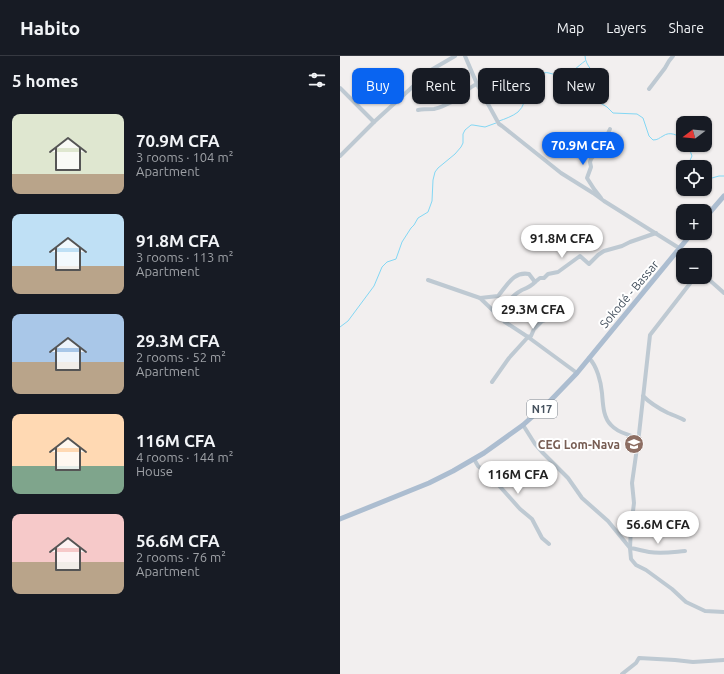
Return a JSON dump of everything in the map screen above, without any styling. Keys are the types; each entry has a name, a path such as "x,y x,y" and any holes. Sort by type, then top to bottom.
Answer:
{"main road":[{"path":"712,210 724,196"},
{"name":"Sokodé - Bassar","path":"680,248 686,240"},
{"name":"Sokodé - Bassar","path":"340,520 453,471 474,459 523,424 551,400 577,373 676,252"}],"street":[{"path":"340,156 374,122 431,70 455,56"},
{"path":"465,56 477,84 498,122 507,131 561,173 656,233 676,248"},
{"path":"649,89 673,56"},
{"path":"418,110 435,108 447,103 457,98 473,85 477,84"},
{"path":"340,88 374,122"},
{"path":"604,201 587,178 591,167 591,159 602,146 610,129"},
{"path":"505,322 507,305 514,294 532,285 540,278 544,278 548,274 558,272 580,256 589,264 604,251 656,233"},
{"path":"480,298 498,296 510,280 515,276 524,273 529,274 535,282"},
{"path":"428,280 480,298 505,322 577,373"},
{"path":"712,282 724,293"},
{"path":"690,284 650,335 632,483 634,503 631,527 631,559 636,565 646,570 672,589 686,602 705,611 724,612"},
{"path":"492,382 509,358 530,336 534,329 548,317 558,305"},
{"path":"589,358 599,381 602,391 603,408 610,424 620,432 638,439"},
{"path":"643,396 648,401 684,420"},
{"path":"523,424 535,444 568,478 582,498 608,521 630,548 650,552 671,553 676,551 685,551"},
{"path":"474,459 478,466 508,494 520,509 532,519 542,538 549,544"},
{"path":"622,674 636,663 639,658 694,662 724,660"}],"waterway":[{"path":"585,56 585,60 598,82 594,91 595,100 607,107 613,113 637,114 643,118 649,136 653,140 668,134 676,135"},
{"path":"499,121 514,115 522,108 528,83 534,75 543,73 560,76 564,75 571,72 585,61"},
{"path":"340,327 348,321 374,286 382,267 387,262 396,259 402,242 418,218 428,212 432,201 435,172 461,147 465,130 471,125 485,127 496,123"},
{"path":"690,160 692,156 691,152"},
{"path":"712,178 724,176"}],"place":[{"name":"CEG Lom-Nava","path":"634,444"}]}
